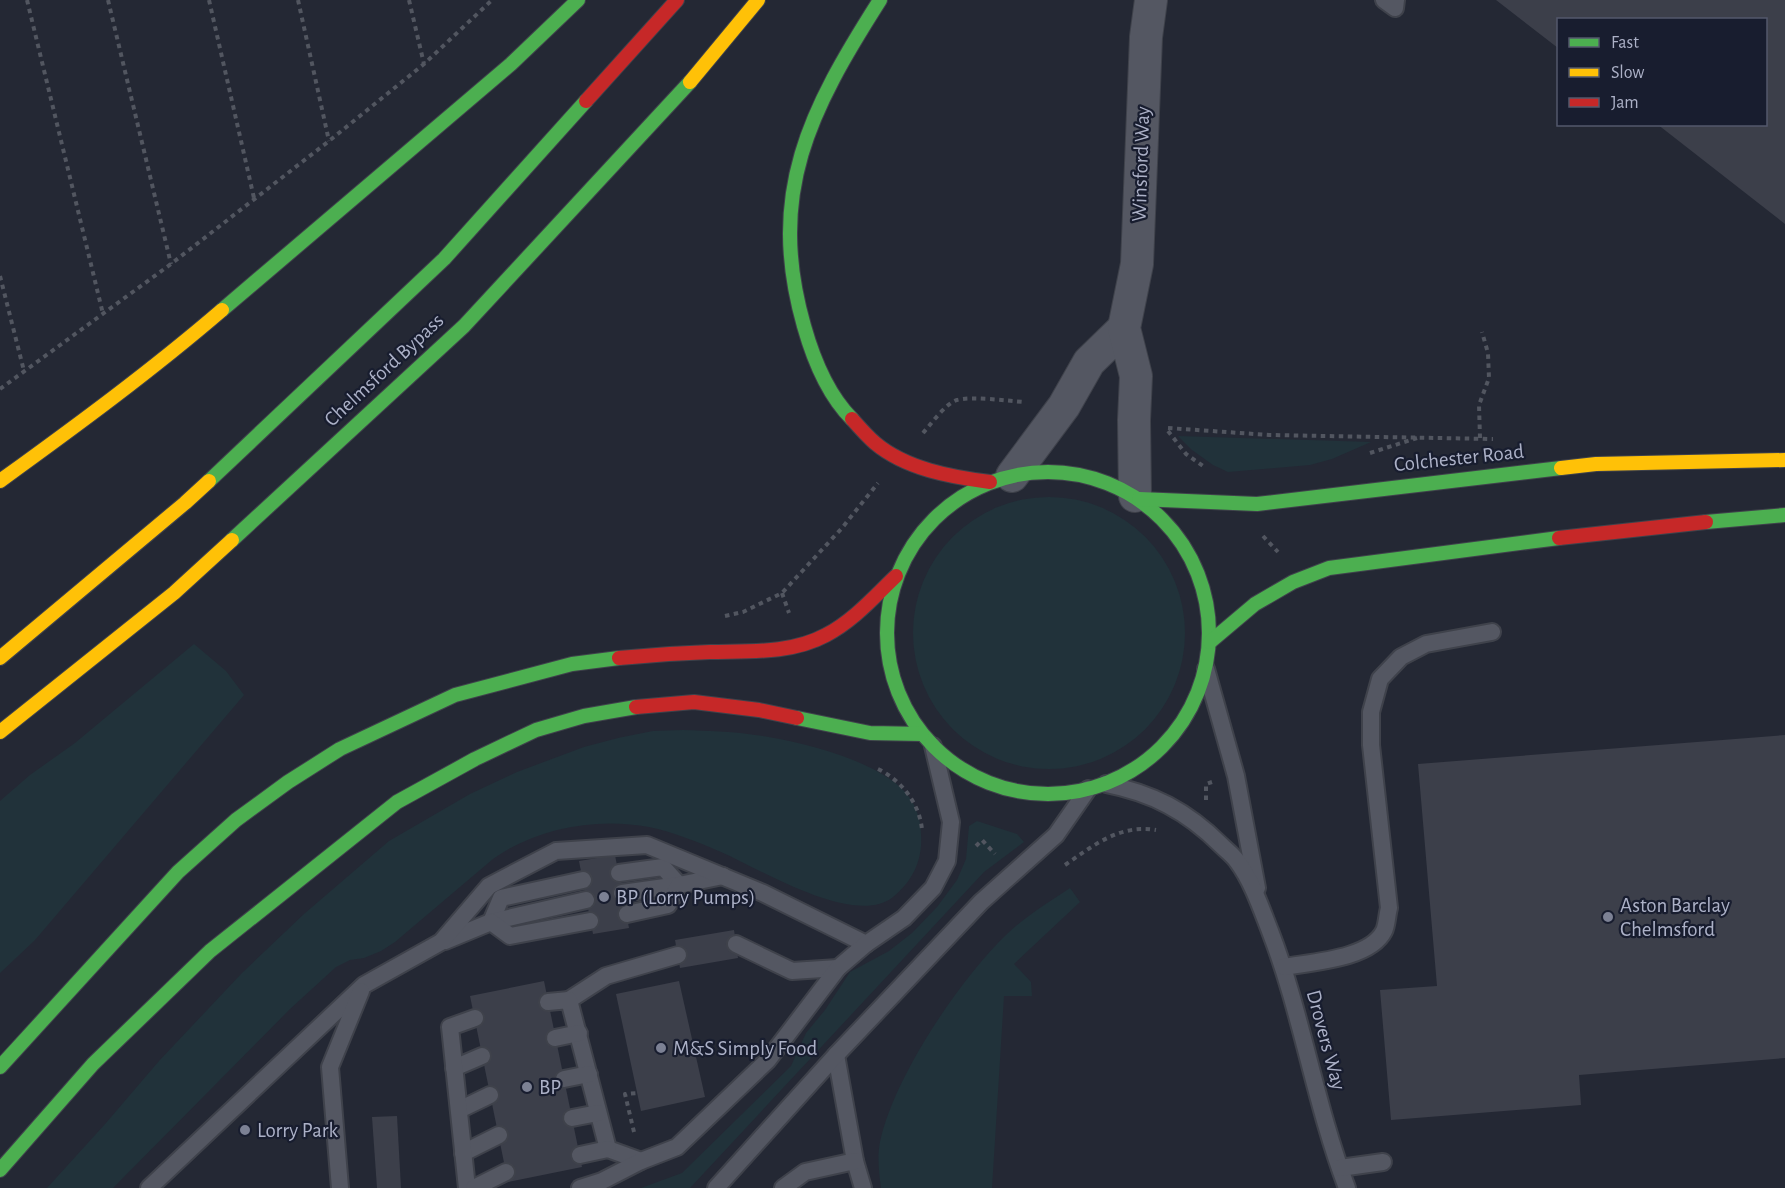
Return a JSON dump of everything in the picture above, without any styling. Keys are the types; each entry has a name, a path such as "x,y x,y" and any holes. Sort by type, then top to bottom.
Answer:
{"main road":[{"path":"0,481 172,353 511,64 578,0"},
{"name":"Chelmsford Bypass","path":"0,658 184,502 444,259 677,0"},
{"name":"Chelmsford Bypass","path":"0,732 174,593 464,326 700,71 758,0"},
{"path":"880,0 826,89 803,145 793,186 790,235 793,287 807,339 827,385 850,419 876,444 901,458 953,478 1001,479"},
{"name":"Colchester Road","path":"1137,498 1257,504 1596,464 1785,460"},
{"path":"1028,472 1066,472 1098,479 1137,498 1154,510 1174,531 1192,559 1205,591 1210,642 1206,669 1190,712 1177,732 1142,765 1106,784 1077,792 1040,794 993,785 964,771 928,740 902,702 893,677 887,642 887,620 896,576 910,548 940,512 964,494 1001,479 1028,472"},
{"path":"1210,642 1255,604 1293,582 1329,568 1630,529 1785,515"},
{"path":"0,1067 178,872 236,820 288,782 340,749 455,695 572,664 656,654 763,651 800,646 826,635 848,621 896,576"},
{"path":"0,1170 93,1064 210,951 397,802 475,759 526,735 584,716 638,707 694,702 759,710 870,733 928,740"}],"street":[{"name":"Winsford Way","path":"1137,498 1134,420 1136,376 1124,328 1137,264 1146,37 1151,0"},
{"path":"1001,479 1064,406 1089,362 1124,328"}],"lane":[{"path":"1284,968 1349,956 1369,946 1384,932 1389,908 1371,745 1371,712 1380,679 1401,657 1426,644 1492,632"},
{"name":"Drovers Way","path":"1206,669 1236,776 1260,903"},
{"path":"580,1188 602,1181 641,1161 677,1147 768,1060 838,968 866,944 904,918 933,888 947,861 951,822 928,740"},
{"name":"Drovers Way","path":"1106,784 1133,789 1155,798 1194,820 1237,861 1260,903 1284,968 1332,1148 1347,1188"},
{"path":"716,1188 836,1055 981,902 1056,835 1088,789"},
{"path":"441,942 489,886 556,851 647,844 764,893 866,944"},
{"path":"619,873 663,867 679,885"},
{"path":"622,893 723,876"},
{"path":"491,922 501,898 583,880"},
{"path":"627,914 668,905 679,885"},
{"path":"149,1188 364,985 441,942 491,922 586,900"},
{"path":"491,922 510,936 590,921"},
{"path":"736,944 792,971 838,968"},
{"path":"548,1002 569,1000 606,976 678,955"},
{"path":"340,1188 330,1067 364,985"},
{"path":"569,1000 608,1149"},
{"path":"467,1188 450,1027 474,1018"},
{"path":"555,1038 579,1033"},
{"path":"836,1055 855,1161 863,1188"},
{"path":"454,1068 482,1056"},
{"path":"564,1079 589,1074"},
{"path":"459,1110 490,1095"},
{"path":"572,1118 598,1113"},
{"path":"464,1153 499,1135"},
{"path":"580,1155 608,1149 641,1161"},
{"path":"783,1188 805,1172 855,1161"},
{"path":"1340,1168 1383,1162"},
{"path":"474,1188 507,1172"}],"path":[{"path":"27,0 103,314"},
{"path":"108,0 171,264"},
{"path":"208,0 254,198"},
{"path":"298,0 329,141"},
{"path":"409,0 424,64"},
{"path":"0,389 171,264 329,141 424,64 492,0"},
{"path":"0,276 24,371"},
{"path":"1480,438 1479,405 1489,378 1488,353 1482,332"},
{"path":"1166,428 1186,454 1204,467"},
{"path":"1368,454 1421,436"}],"shaded area":[{"path":"1178,436 1371,442 1332,459 1310,465 1228,472 1213,465 1192,450"},
{"path":"1049,497 1076,500 1101,507 1125,520 1145,537 1162,557 1175,581 1182,606 1185,633 1182,660 1175,685 1162,709 1145,729 1125,746 1101,759 1076,766 1049,769 1022,766 997,759 973,746 953,729 936,709 923,685 916,660 913,633 916,606 923,581 936,557 953,537 973,520 997,507 1022,500"},
{"path":"194,644 226,671 244,695 35,940 0,973 0,801 30,775 75,743"},
{"path":"653,731 737,733 795,742 842,756 885,776 902,789 913,803 919,818 920,852 911,877 893,897 876,905 856,905 832,901 807,892 721,852 676,834 649,827 608,823 547,833 510,848 493,859 395,942 381,951 364,958 350,960 336,967 290,1009 113,1188 47,1188 159,1061 242,973 304,914 389,841 470,794 517,772 584,747 618,738"},
{"path":"977,821 1017,834 1024,842 984,872 690,1188 641,1188 682,1173 791,1066 806,1033 825,1010 850,972 889,951 912,933 937,907 957,880 966,859 969,826"},
{"path":"1070,888 1080,902 1014,964 1031,982 1032,996 1004,996 992,1188 881,1188 879,1148 888,1116 899,1089 931,1031 949,1003 988,953 1030,915"}],"building":[{"path":"1496,0 1785,0 1785,224 1660,126 1767,126 1767,18 1557,18 1557,47"},
{"name":"Aston Barclay Chelmsford","path":"1785,735 1785,1058 1579,1075 1581,1105 1391,1120 1380,990 1437,986 1418,764"},
{"name":"BP (Lorry Pumps)","path":"615,855 629,928 593,934 579,861"},
{"path":"734,930 738,958 680,968 675,940"},
{"name":"BP","path":"544,981 582,1167 508,1182 470,996"},
{"name":"M&S Simply Food","path":"679,981 705,1097 641,1111 616,994"},
{"path":"397,1116 401,1188 377,1188 372,1117"}],"traffic: fast":[{"path":"222,310 511,64 578,0"},
{"path":"852,419 829,387 808,338 793,278 790,234 793,193 802,154 815,116 833,79 880,0"},
{"path":"232,540 464,326 690,82"},
{"path":"209,481 444,259 586,101"},
{"path":"1139,499 1257,504 1561,468"},
{"path":"1048,472 1079,475 1110,484 1138,499 1162,519 1182,543 1197,571 1206,602 1209,633 1206,664 1197,695 1182,723 1162,747 1138,767 1110,782 1079,791 1048,794 1017,791 986,782 958,767 934,747 914,723 899,695 890,664 887,633 890,602 899,571 914,543 934,519 958,499 986,484 1017,475 1048,472"},
{"path":"1706,522 1785,515"},
{"path":"1210,642 1255,604 1293,582 1329,568 1559,538"},
{"path":"0,1067 178,872 236,820 288,782 340,749 455,695 572,664 619,658"},
{"path":"0,1170 93,1064 210,951 397,802 475,759 536,730 584,716 636,707"},
{"path":"797,718 870,733 922,734"}],"traffic: slow":[{"path":"690,82 758,0"},
{"path":"0,481 141,376 222,310"},
{"path":"1561,468 1596,464 1785,460"},
{"path":"0,658 209,481"},
{"path":"0,732 174,593 232,540"}],"traffic: jam":[{"path":"586,101 677,0"},
{"path":"852,419 875,443 901,459 945,474 990,482"},
{"path":"1559,538 1706,522"},
{"path":"619,658 755,651 799,646 826,635 845,623 896,576"},
{"path":"636,707 694,702 759,710 797,718"}],"place":[{"name":"BP (Lorry Pumps)","path":"604,897"},
{"name":"Aston Barclay Chelmsford","path":"1608,917"},
{"name":"M&S Simply Food","path":"661,1048"},
{"name":"BP","path":"527,1087"},
{"name":"Lorry Park","path":"245,1130"}]}
